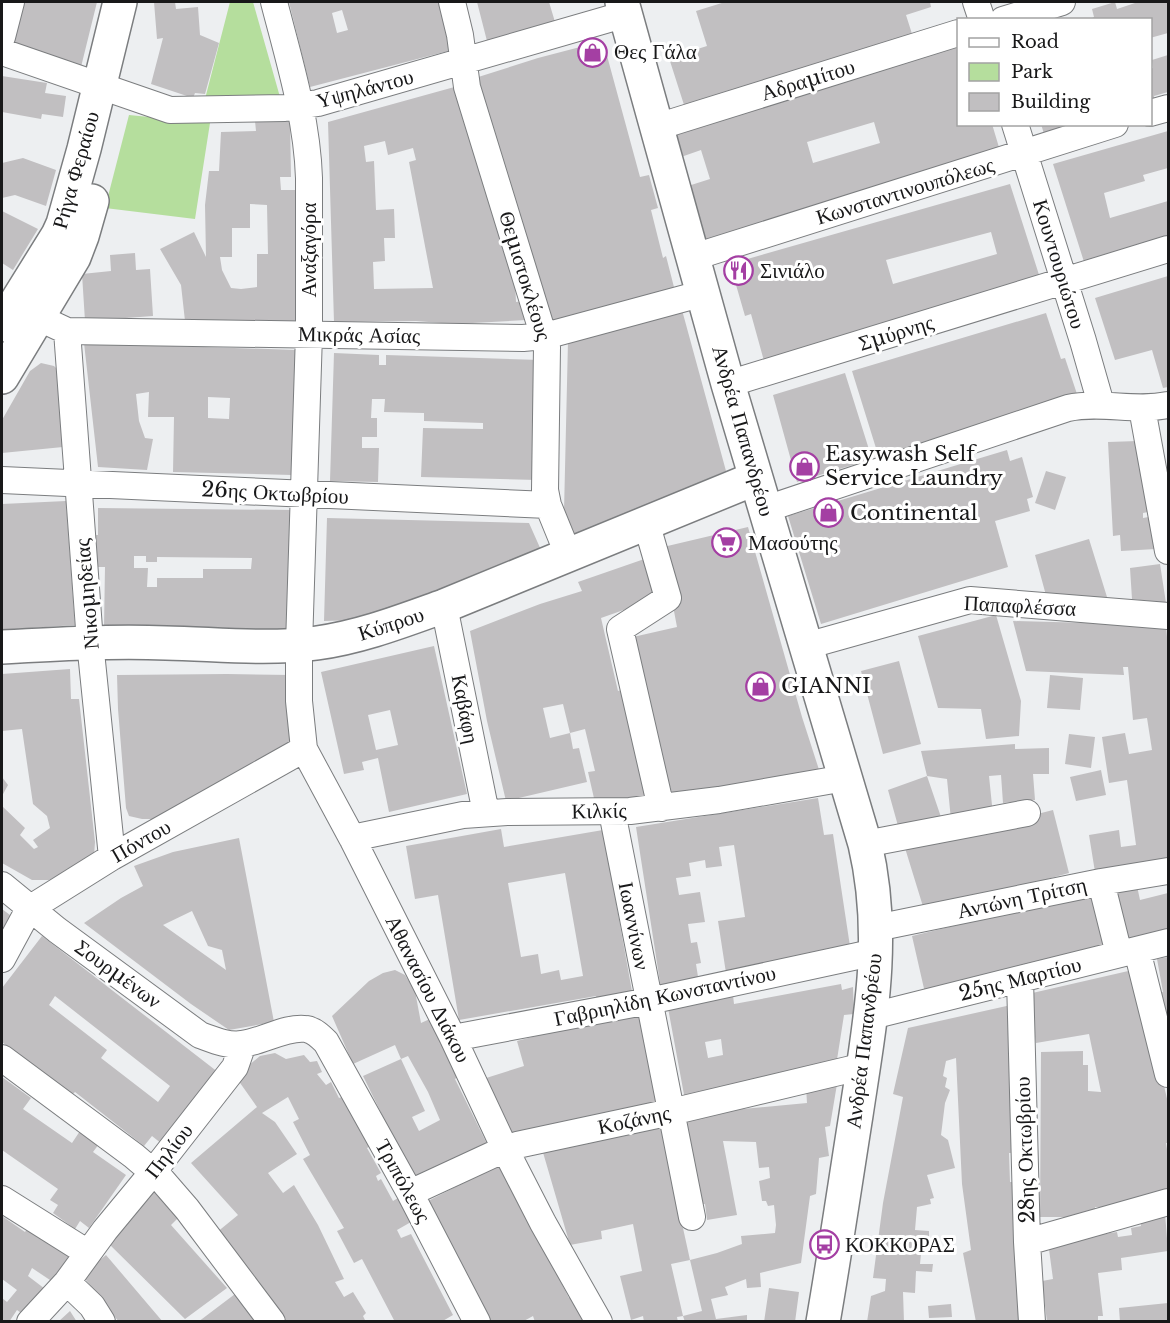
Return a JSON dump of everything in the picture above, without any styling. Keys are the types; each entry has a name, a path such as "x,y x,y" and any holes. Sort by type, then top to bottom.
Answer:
{"main road":[{"name":"Ρήγα Φεραίου","path":"2,377 17,316 60,231 84,149 110,90 120,2"},
{"name":"Ανδρέα Παπανδρέου","path":"624,8 728,384 865,844 873,884 876,940 872,1016 823,1322"},
{"name":"Κύπρου","path":"2,647 90,642 299,645 364,634 444,606 756,478"}],"street":[{"path":"2,37 11,2"},
{"name":"Αναξαγόρα","path":"274,2 300,106 307,144 309,178 309,334 299,645"},
{"name":"Θεμιστοκλέους","path":"452,2 460,35 467,87 548,353 544,489 568,554"},
{"path":"976,2 981,18"},
{"path":"1010,18 1062,2"},
{"name":"Υψηλάντου","path":"2,52 159,107 175,110 300,106 462,63 624,8"},
{"name":"Αδραμίτου","path":"657,127 957,33"},
{"path":"1152,112 1168,108"},
{"name":"Κουντουριώτου","path":"1016,126 1101,404"},
{"name":"Κωνσταντινουπόλεως","path":"694,256 1109,126"},
{"name":"Σμύρνης","path":"728,384 1168,249"},
{"name":"Μικράς Ασίας","path":"17,316 67,331 512,338 544,336 704,293"},
{"name":"Νικομηδείας","path":"67,331 90,642 112,858"},
{"path":"766,509 1068,408 1101,404 1142,408 1168,405"},
{"path":"1142,408 1168,551"},
{"name":"26ης Οκτωβρίου","path":"2,480 548,505"},
{"path":"646,522 668,598 620,629 661,808"},
{"name":"Παπαφλέσσα","path":"806,646 970,600 1168,616"},
{"name":"Καβάφη","path":"444,606 486,813"},
{"name":"Αθανασίου Διάκου","path":"299,645 300,723 304,749 352,838 453,1038 504,1149 599,1322"},
{"name":"Πόντου","path":"2,958 29,909 112,858 304,749"},
{"name":"Κιλκίς","path":"352,838 463,815 612,812 661,808 845,778"},
{"name":"Ιωαννίνων","path":"612,812 692,1217"},
{"path":"865,844 1027,813"},
{"name":"Αντώνη Τρίτση","path":"876,940 1101,882 1168,871"},
{"path":"1101,882 1128,952 1168,1074"},
{"name":"Σουρμένων","path":"2,885 29,909 200,1035 214,1041 243,1044"},
{"name":"Γαβριηλίδη Κωνσταντίνου","path":"453,1038 649,1001 876,940"},
{"name":"25ης Μαρτίου","path":"872,1016 1168,942"},
{"name":"28ης Οκτωβρίου","path":"1020,979 1027,1242 1032,1322"},
{"name":"Τριπόλεως","path":"243,1044 297,1029 308,1029 326,1042 410,1193 477,1322"},
{"name":"Πηλίου","path":"30,1322 67,1282 88,1252 235,1067 243,1044"},
{"path":"2,1058 153,1172 187,1209 272,1322"},
{"name":"Κοζάνης","path":"410,1193 504,1149 864,1066"},
{"path":"2,1199 88,1252"},
{"path":"1027,1242 1168,1202"},
{"path":"67,1282 92,1306 102,1322"}],"green space":[{"path":"230,2 253,2 280,97 205,99"},
{"path":"129,115 210,123 195,219 105,208"}],"building":[{"path":"24,2 97,2 81,67 12,51"},
{"path":"154,2 175,2 176,9 198,7 200,35 219,43 205,94 195,93 193,98 151,84 163,38 157,39"},
{"path":"289,2 438,2 452,50 310,87","holes":["342,10 348,30 337,33 332,13"]},
{"path":"477,2 549,2 555,22 487,41"},
{"path":"725,2 930,2 931,7 906,15 913,37 685,108 669,58 707,46 696,11"},
{"path":"1115,2 1117,9 1138,2 1168,2 1168,33 1152,37 1152,18 1092,18 1092,9"},
{"path":"603,41 640,177 649,175 658,208 651,210 663,258 666,256 676,295 547,329 472,79"},
{"path":"957,46 957,126 993,126 1001,154 705,241 688,186 710,179 701,150 681,157 673,130","holes":["874,122 880,143 813,163 807,142"]},
{"path":"1168,55 1168,92 1154,96 1156,105 1152,106 1153,68 1152,60"},
{"path":"2,76 47,83 45,93 66,96 63,117 42,114 41,119 2,112"},
{"path":"458,86 515,281 516,302 525,301 526,320 454,324 416,321 334,322 328,122","holes":["385,141 388,155 413,148 416,160 409,162 433,288 374,289 373,262 385,261 384,238 395,238 394,209 376,210 374,161 366,162 364,146"]},
{"path":"290,120 291,177 280,177 281,190 297,190 299,286 295,325 185,321 181,285 160,249 194,232 206,257 205,205 209,171 219,171 221,132 256,131 255,121","holes":["250,204 267,205 268,254 257,254 257,287 231,288 222,270 220,257 232,257 232,228 250,228"]},
{"path":"1042,126 1072,126 1044,134"},
{"path":"1168,131 1168,168 1143,175 1145,181 1104,193 1110,218 1168,201 1168,242 1085,265 1053,164"},
{"path":"23,158 56,170 46,206 15,195 2,198 2,163"},
{"path":"1010,184 1041,281 764,361 751,314 745,316 730,264","holes":["991,232 997,254 893,284 886,260"]},
{"path":"2,211 38,229 13,270 2,263"},
{"path":"135,253 136,270 150,269 153,316 85,321 82,274 111,271 110,255"},
{"path":"1168,276 1168,387 1163,388 1152,350 1115,360 1095,298"},
{"path":"682,310 726,471 574,536 564,512 568,341"},
{"path":"1046,313 1061,359 1065,358 1078,397 902,450 880,461 852,371"},
{"path":"84,343 296,350 292,475 173,472 174,417 148,417 149,392 136,394 139,421 145,438 153,439 147,470 98,467","holes":["208,397 230,398 229,419 208,418"]},
{"path":"334,353 379,355 379,365 386,365 386,355 540,360 537,480 421,477 423,428 483,429 483,423 424,421 424,413 384,412 385,399 372,399 371,418 377,418 377,437 362,437 362,448 379,448 378,482 330,481"},
{"path":"41,363 54,366 58,370 63,447 2,453 2,420 30,371"},
{"path":"845,373 872,459 797,482 773,395"},
{"path":"1138,441 1139,470 1147,469 1148,512 1143,513 1143,518 1154,516 1156,549 1121,551 1120,535 1113,536 1108,442"},
{"path":"1007,450 1010,461 1022,457 1033,497 1027,499 1030,511 995,521 1008,567 821,624 788,516"},
{"path":"1046,471 1066,477 1055,510 1035,503"},
{"path":"66,501 75,625 2,630 2,504"},
{"path":"98,508 292,510 289,630 104,627 105,567 92,567 93,535 98,535","holes":["134,556 146,556 146,562 157,562 157,557 252,558 251,569 203,569 203,578 157,578 157,587 147,587 148,568 134,568"]},
{"path":"327,518 529,523 541,550 361,620 324,621"},
{"path":"748,527 822,779 673,796 658,748 633,637 677,627 659,548"},
{"path":"1089,539 1107,597 1085,602 1047,599 1035,555"},
{"path":"653,556 666,595 601,618 618,691 625,689 649,795 596,807 588,772 595,771 585,729 570,733 573,749 579,748 587,782 506,801 487,721 470,631 540,604 582,591 578,582","holes":["563,704 570,733 550,738 543,708"]},
{"path":"1160,564 1166,603 1132,599 1130,568"},
{"path":"996,615 1021,701 1019,736 986,739 981,709 938,708 918,636"},
{"path":"1013,621 1166,625 1168,861 1095,872 1089,835 1119,830 1121,847 1136,845 1127,780 1109,783 1102,737 1125,733 1129,754 1152,750 1147,718 1133,720 1128,667 1123,667 1124,675 1026,671"},
{"path":"434,646 467,794 389,812 378,758 362,762 364,770 344,774 321,672","holes":["390,710 398,745 376,750 368,715"]},
{"path":"899,661 921,744 883,754 861,671"},
{"path":"70,669 71,699 79,699 95,842 94,856 87,862 49,880 32,880 2,863 2,806 25,828 20,835 34,849 38,847 33,840 50,828 47,816 33,804 22,729 2,731 2,674"},
{"path":"117,675 291,675 290,742 156,819 129,816 126,808"},
{"path":"1050,675 1083,678 1080,710 1047,708"},
{"path":"1069,734 1095,737 1091,768 1065,764"},
{"path":"1015,744 1015,749 1049,748 1049,774 1033,774 1035,800 1003,803 1001,775 989,776 993,815 951,820 947,779 927,776 921,751"},
{"path":"1101,770 1106,795 1076,801 1070,777"},
{"path":"927,776 942,820 900,833 888,790"},
{"path":"2,777 8,785 2,796"},
{"path":"818,798 824,835 833,834 851,953 726,973 718,921 745,917 734,845 719,847 722,866 706,868 705,860 689,863 691,876 676,878 679,895 700,892 705,922 688,924 691,943 697,942 701,963 696,964 699,983 661,989 636,827"},
{"path":"1053,810 1069,873 925,913 905,848"},
{"path":"501,829 504,847 603,830 633,997 598,1004 596,996 459,1020 438,895 415,899 406,846","holes":["565,873 583,976 561,980 559,970 541,974 538,954 521,957 508,883"]},
{"path":"239,838 274,1022 229,1030 84,923 143,886 134,866 173,852","holes":["192,911 208,946 222,950 226,970 163,925"]},
{"path":"1137,886 1140,900 1168,893 1168,929 1118,941 1107,893"},
{"path":"1098,891 1112,949 925,993 912,936"},
{"path":"2,909 14,918 2,939"},
{"path":"42,936 223,1076 162,1144 152,1136 144,1146 75,1092 71,1096 2,1042 2,988","holes":["55,996 170,1086 158,1102 101,1058 107,1050 49,1005"]},
{"path":"1168,957 1168,1025 1158,993 1163,992 1157,959"},
{"path":"1137,969 1168,1103 1168,1143 1166,1143 1168,1198 1125,1207 1095,1207 1094,1217 1040,1217 1041,1052 1083,1051 1083,1065 1088,1065 1088,1091 1101,1092 1089,1034 1036,1043 1028,994"},
{"path":"395,970 405,975 415,991 421,1023 432,1018 460,1075 455,1079 489,1148 416,1184 363,1076 401,1059 395,1045 353,1064 332,1016 369,981 383,973","holes":["408,1056 440,1120 419,1131 412,1117 425,1111 401,1059"]},
{"path":"841,984 842,990 853,987 854,1014 844,1015 836,1066 685,1100 668,1008 733,995 734,1004","holes":["721,1039 723,1055 708,1058 705,1042"]},
{"path":"1011,1005 1018,1153 1009,1153 1010,1182 1016,1182 1022,1322 976,1322 963,1253 971,1250 962,1184 956,1058 946,1061 943,1076 947,1078 945,1087 950,1090 945,1103 941,1135 948,1140 955,1168 927,1175 934,1198 930,1199 931,1204 917,1207 915,1230 929,1231 929,1244 922,1243 920,1264 933,1264 932,1272 916,1271 915,1293 903,1292 904,1322 867,1322 871,1296 885,1291 886,1279 873,1278 883,1203 903,1097 893,1094 908,1028"},
{"path":"639,1012 664,1103 509,1138 483,1079 524,1066 517,1041"},
{"path":"275,1053 286,1059 304,1055 310,1062 317,1061 322,1072 317,1074 326,1085 331,1082 339,1098 342,1097 359,1129 362,1127 372,1145 367,1148 381,1173 376,1176 378,1181 381,1179 393,1201 398,1198 411,1222 397,1230 401,1238 411,1234 453,1315 441,1322 395,1322 362,1259 354,1263 337,1231 344,1228 303,1159 310,1155 293,1122 299,1119 288,1097 262,1113 275,1122 297,1154 268,1173 283,1193 294,1185 318,1225 344,1279 335,1282 344,1297 353,1292 366,1313 363,1316 366,1322 282,1322 216,1233 238,1215 191,1163 257,1107 238,1080 248,1066 260,1056"},
{"path":"2,1077 31,1098 23,1109 72,1143 80,1131 99,1144 93,1152 126,1175 89,1228 80,1221 75,1229 53,1213 58,1205 50,1200 58,1189 2,1150"},
{"path":"837,1084 830,1126 825,1127 829,1156 819,1158 816,1194 810,1196 801,1263 760,1273 761,1287 747,1288 746,1279 725,1287 728,1295 711,1299 716,1319 747,1315 747,1322 685,1322 683,1316 702,1311 690,1260 742,1244 741,1236 775,1233 776,1225 774,1205 768,1206 766,1201 762,1201 759,1181 770,1178 769,1167 759,1168 756,1142 723,1141 737,1215 707,1220 705,1204 695,1205 680,1118 721,1111 807,1103 806,1087"},
{"path":"660,1123 690,1260 671,1264 683,1316 677,1317 678,1322 644,1322 643,1316 631,1320 620,1276 642,1271 633,1224 601,1231 602,1239 570,1245 542,1149"},
{"path":"501,1164 569,1298 576,1294 590,1322 535,1322 533,1316 522,1322 488,1322 428,1201"},
{"path":"154,1192 180,1216 171,1225 227,1288 185,1319 107,1242"},
{"path":"1165,1213 1168,1251 1121,1258 1122,1270 1098,1273 1103,1316 1098,1316 1098,1322 1047,1322 1042,1281 1053,1279 1048,1242 1117,1232 1118,1237 1132,1235 1131,1228 1141,1226 1140,1217"},
{"path":"2,1216 25,1232 32,1222 74,1252 53,1282 32,1268 28,1276 49,1292 28,1318 17,1310 9,1322 2,1322 2,1298 7,1302 17,1290 2,1279"},
{"path":"106,1255 163,1322 119,1322 82,1275"},
{"path":"769,1288 799,1292 795,1322 764,1322"},
{"path":"239,1291 261,1322 198,1322"},
{"path":"1168,1303 1168,1322 1120,1322 1119,1308"},
{"path":"951,1304 952,1317 929,1318 928,1306"},
{"path":"70,1311 77,1322 58,1322"}],"place":[{"name":"Θες Γάλα","path":"593,52"},
{"name":"Σινιάλο","path":"739,271"},
{"name":"Easywash Self Service Laundry","path":"804,466"},
{"name":"Continental","path":"829,513"},
{"name":"Μασούτης","path":"727,543"},
{"name":"GIANNI","path":"760,686"},
{"name":"ΚΟΚΚΟΡΑΣ","path":"824,1245"}]}
